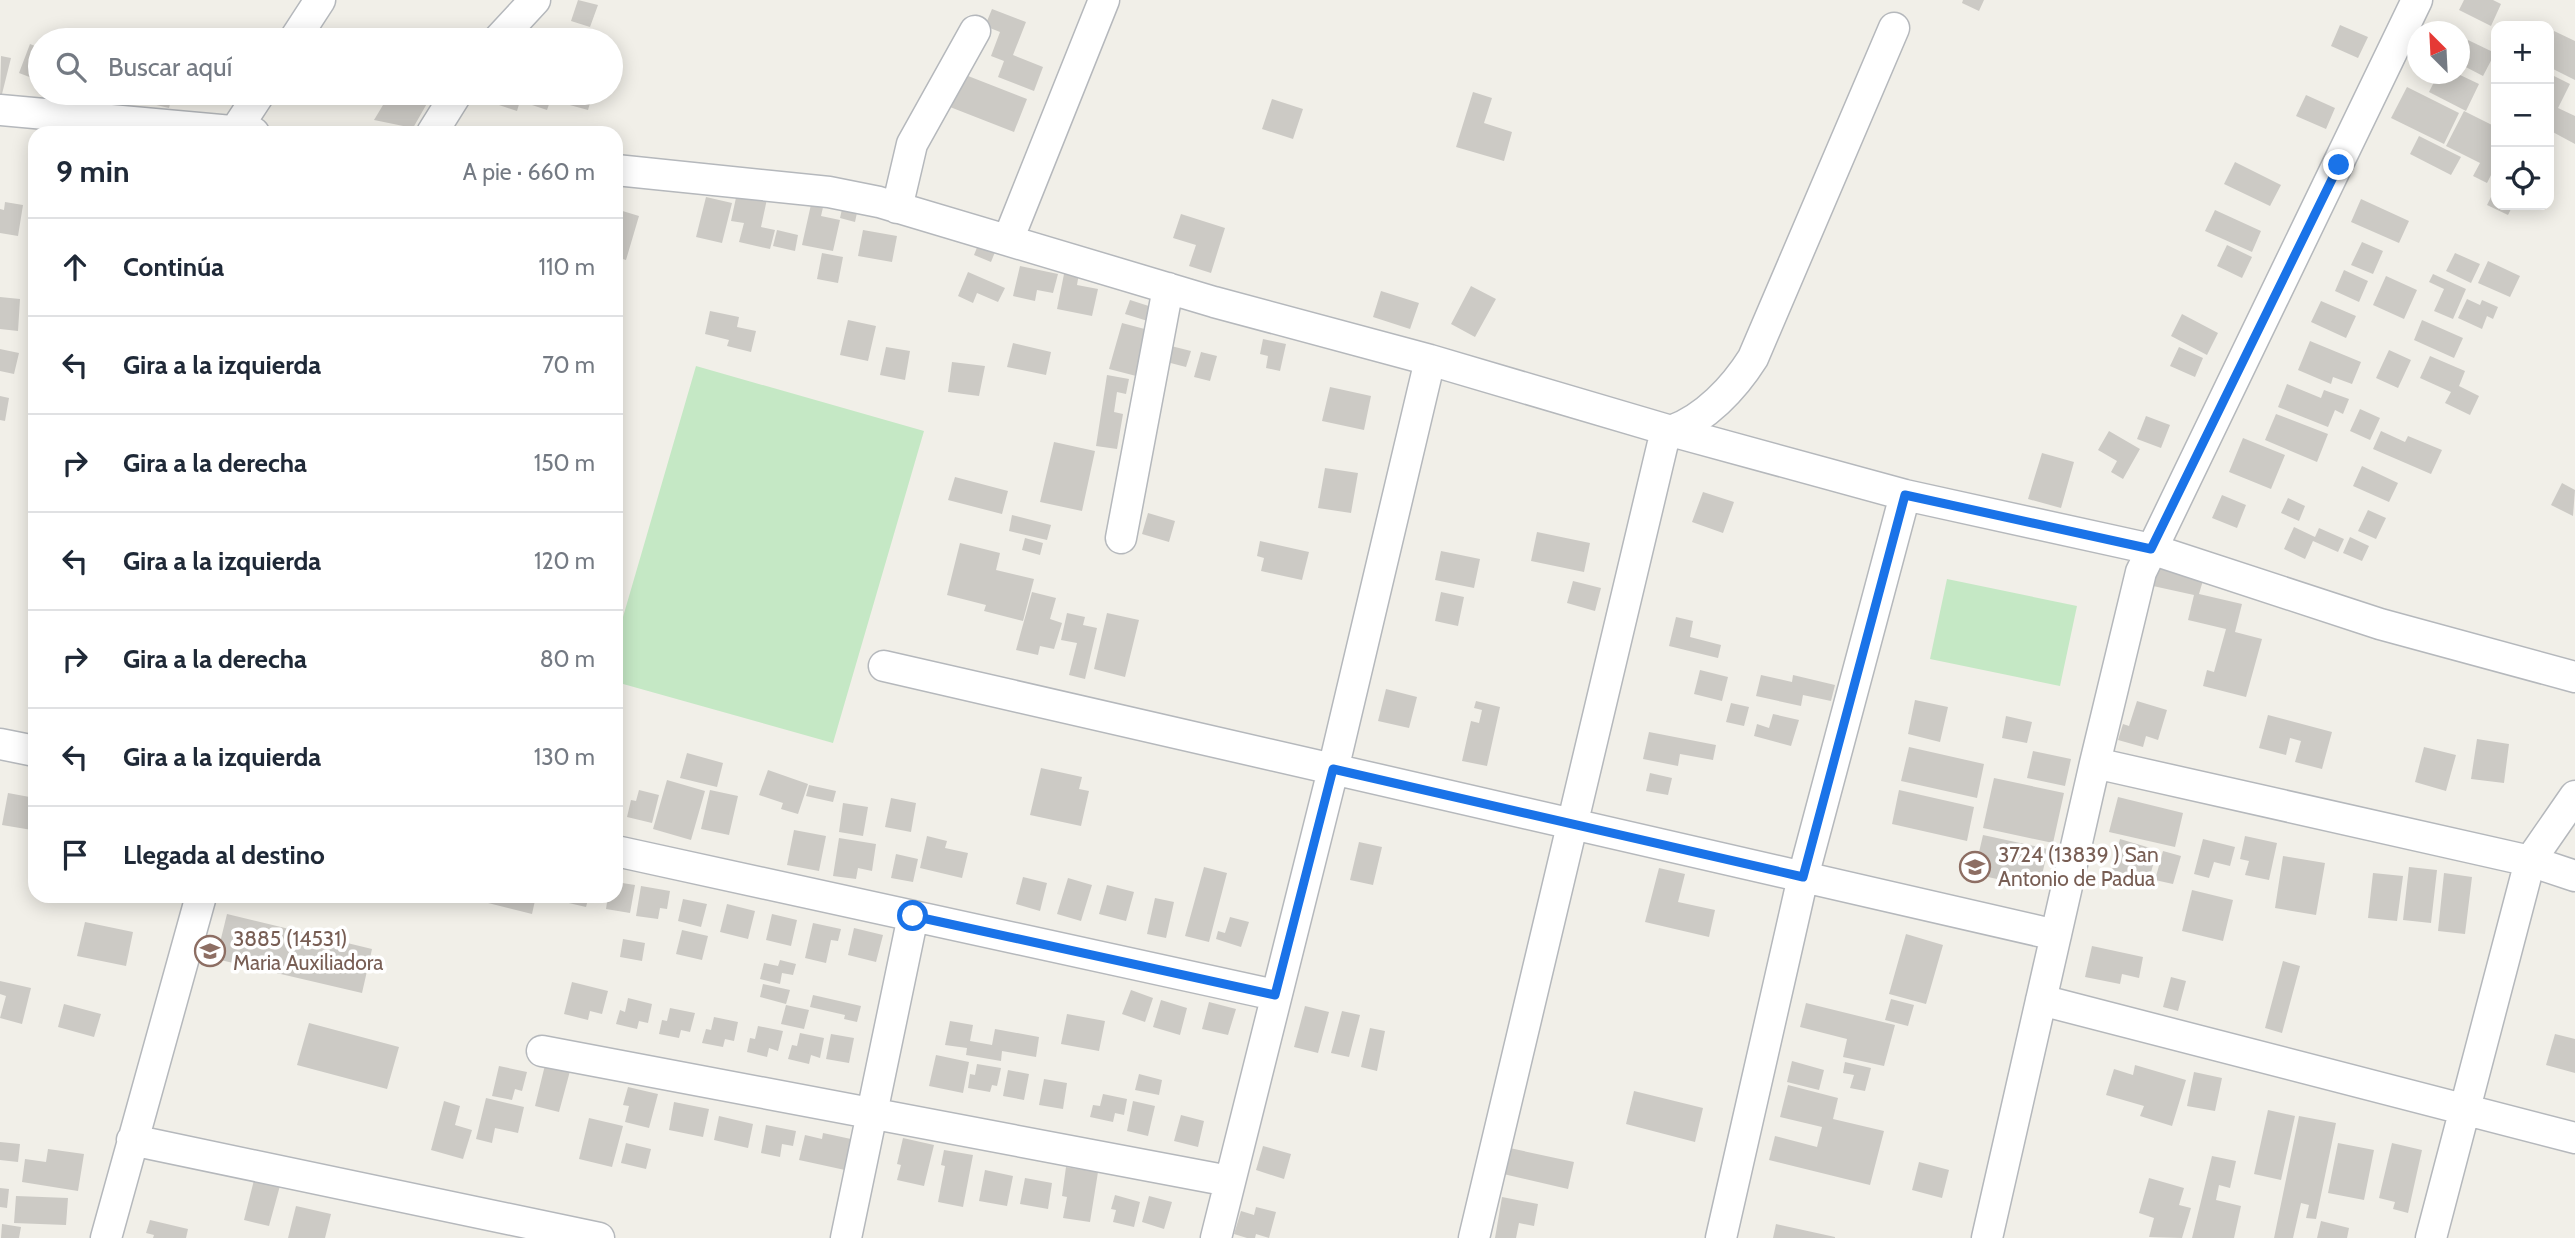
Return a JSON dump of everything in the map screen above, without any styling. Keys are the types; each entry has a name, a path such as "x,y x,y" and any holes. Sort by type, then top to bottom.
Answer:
{"street":[{"path":"301,28 320,0"},
{"path":"509,28 535,0"},
{"path":"1008,240 1104,0"},
{"path":"1986,1238 2141,572 2417,0"},
{"path":"1669,430 1696,418 1723,395 1742,376 1753,358 1894,28"},
{"path":"897,208 912,144 975,31"},
{"path":"247,126 255,105"},
{"path":"436,126 450,105"},
{"path":"0,110 178,126"},
{"path":"623,171 829,192 897,208 1168,288 1905,495 2151,549 2380,624 2575,677"},
{"path":"1121,538 1168,288"},
{"path":"1216,1238 1333,769 1430,360"},
{"path":"1474,1238 1669,430"},
{"path":"1721,1238 1803,877 1905,495"},
{"path":"884,666 2056,935"},
{"path":"0,744 28,750"},
{"path":"2095,763 2530,861 2575,876"},
{"path":"2431,1238 2530,861 2575,796"},
{"path":"623,853 1275,995"},
{"path":"106,1238 199,903"},
{"path":"846,1238 913,916"},
{"path":"2041,1000 2575,1138"},
{"path":"542,1051 1229,1181"},
{"path":"132,1140 599,1238"}],"green space":[{"path":"696,366 924,431 833,743 623,684 623,617"},
{"path":"1947,579 2077,606 2060,686 1930,659"}],"building":[{"path":"578,0 598,5 590,27 571,21"},
{"path":"1963,0 1984,0 1979,11 1962,3"},
{"path":"2464,0 2493,0 2501,4 2491,26 2459,10"},
{"path":"992,9 1026,22 1013,55 1043,67 1034,91 998,77 1004,61 991,56 1000,32 985,26"},
{"path":"2340,25 2368,37 2358,58 2331,46"},
{"path":"2554,31 2575,41 2575,80 2554,70"},
{"path":"2470,41 2491,51 2491,61 2483,76 2470,69"},
{"path":"28,49 28,76 19,73"},
{"path":"1,56 11,58 0,98"},
{"path":"963,74 1027,99 1014,132 950,107"},
{"path":"2554,76 2570,84 2558,108 2575,116 2575,144 2554,133"},
{"path":"2470,80 2479,84 2466,111 2429,92 2433,84 2470,84"},
{"path":"2407,87 2459,113 2444,144 2391,118"},
{"path":"1473,92 1492,98 1484,123 1512,132 1504,161 1456,147"},
{"path":"2306,95 2335,108 2326,129 2296,116"},
{"path":"1272,99 1303,109 1293,139 1262,129"},
{"path":"383,105 426,105 414,126 374,120"},
{"path":"499,105 519,105 517,111"},
{"path":"532,105 549,105 547,110"},
{"path":"570,105 589,105 588,110"},
{"path":"2464,111 2491,124 2491,175 2487,183 2473,176 2480,163 2446,146"},
{"path":"2419,136 2461,157 2451,175 2410,154"},
{"path":"2235,162 2281,185 2270,206 2224,184"},
{"path":"737,193 767,199 761,227 775,230 770,249 739,242 744,223 731,221"},
{"path":"706,197 732,203 722,243 696,237"},
{"path":"2361,199 2409,221 2399,243 2351,222"},
{"path":"812,200 824,203 821,216 840,220 833,251 802,245"},
{"path":"5,202 23,205 18,236 0,233 0,209 4,210"},
{"path":"843,205 858,208 855,222 840,218"},
{"path":"2215,210 2261,231 2252,252 2205,231"},
{"path":"2498,210 2510,210 2508,215"},
{"path":"623,211 639,216 626,260 623,259"},
{"path":"1181,214 1225,228 1211,273 1189,266 1196,245 1173,238"},
{"path":"777,230 798,235 795,251 773,246"},
{"path":"863,230 897,236 892,262 858,256"},
{"path":"980,240 997,247 991,262 974,255"},
{"path":"2362,242 2383,251 2373,274 2351,265"},
{"path":"2227,245 2252,257 2242,278 2217,266"},
{"path":"822,253 843,257 838,283 817,279"},
{"path":"2455,253 2480,264 2471,283 2446,271"},
{"path":"2488,261 2520,276 2510,297 2478,283"},
{"path":"1066,264 1080,267 1077,285 1098,289 1092,316 1057,309"},
{"path":"1020,266 1058,274 1053,293 1037,290 1035,301 1013,296"},
{"path":"2344,270 2368,281 2359,302 2335,291"},
{"path":"968,272 1005,288 998,302 977,293 973,303 958,296"},
{"path":"2433,274 2466,289 2453,319 2434,311 2444,289 2429,282"},
{"path":"2386,276 2417,290 2404,319 2373,305"},
{"path":"1471,286 1496,299 1475,337 1451,324"},
{"path":"1381,291 1419,303 1410,329 1373,317"},
{"path":"0,297 20,299 18,331 0,329"},
{"path":"2467,299 2480,305 2482,300 2498,307 2493,319 2487,316 2482,329 2458,318"},
{"path":"1130,300 1155,308 1151,322 1125,314"},
{"path":"2321,301 2356,316 2346,338 2311,322"},
{"path":"710,311 739,317 737,327 756,331 751,352 727,346 729,340 705,334"},
{"path":"2182,314 2218,333 2207,355 2171,336"},
{"path":"848,320 876,326 868,361 840,355"},
{"path":"2422,320 2463,338 2454,358 2414,340"},
{"path":"1122,323 1156,332 1144,378 1109,369"},
{"path":"1263,339 1286,344 1280,371 1266,368 1268,356 1260,354"},
{"path":"2310,341 2361,362 2352,384 2333,377 2331,384 2298,370"},
{"path":"1013,343 1051,352 1046,375 1007,367"},
{"path":"1163,344 1191,351 1186,367 1159,360"},
{"path":"886,347 910,351 905,380 880,375"},
{"path":"2179,347 2203,358 2195,377 2170,366"},
{"path":"0,349 19,353 14,374 0,371"},
{"path":"2389,350 2411,360 2398,388 2376,378"},
{"path":"1201,352 1217,356 1210,381 1194,377"},
{"path":"2430,356 2465,371 2459,386 2479,396 2470,415 2445,403 2451,392 2420,378"},
{"path":"952,362 985,366 979,396 948,392"},
{"path":"1107,375 1129,379 1126,394 1117,392 1114,412 1123,414 1117,449 1096,446"},
{"path":"2287,384 2321,398 2324,390 2349,399 2343,414 2335,410 2328,427 2278,407"},
{"path":"1330,387 1371,396 1364,430 1322,421"},
{"path":"0,396 9,398 5,421 0,420"},
{"path":"2360,409 2380,418 2370,440 2350,431"},
{"path":"2276,414 2328,434 2317,462 2265,440"},
{"path":"2146,416 2170,425 2161,448 2137,439"},
{"path":"2109,431 2140,449 2123,479 2111,472 2117,461 2098,450"},
{"path":"2381,431 2405,442 2408,436 2442,450 2431,474 2373,449"},
{"path":"2243,438 2285,455 2271,489 2229,472"},
{"path":"1054,442 1095,451 1082,511 1040,502"},
{"path":"2042,453 2074,462 2061,508 2028,499"},
{"path":"2362,466 2398,483 2389,502 2353,486"},
{"path":"1325,468 1358,473 1351,513 1318,508"},
{"path":"955,477 1008,491 1002,514 948,500"},
{"path":"2562,483 2575,490 2573,516 2551,505"},
{"path":"1703,492 1734,502 1723,533 1692,522"},
{"path":"2222,495 2246,505 2237,528 2212,518"},
{"path":"2288,498 2305,506 2299,521 2281,513"},
{"path":"2368,510 2386,518 2376,539 2358,531"},
{"path":"1148,513 1175,521 1169,542 1142,534"},
{"path":"1012,515 1051,525 1047,540 1009,531"},
{"path":"2294,527 2315,537 2319,528 2344,539 2338,552 2313,541 2305,559 2284,549"},
{"path":"1537,532 1590,543 1584,572 1531,561"},
{"path":"2350,537 2369,546 2362,561 2343,553"},
{"path":"1025,538 1043,543 1040,555 1022,550"},
{"path":"1260,541 1309,552 1302,580 1261,571 1264,558 1257,556"},
{"path":"960,543 1000,553 996,570 1034,579 1023,621 984,611 986,605 947,595"},
{"path":"1441,551 1480,559 1474,588 1435,580"},
{"path":"2158,566 2204,577 2199,594 2242,604 2235,632 2262,639 2246,697 2203,686 2207,670 2214,672 2226,629 2188,620 2194,595 2153,586"},
{"path":"1573,581 1601,588 1595,611 1567,603"},
{"path":"1032,592 1056,598 1050,619 1062,623 1054,649 1040,646 1038,655 1016,650"},
{"path":"1441,592 1464,597 1458,626 1435,621"},
{"path":"1067,613 1085,617 1083,625 1097,628 1085,679 1069,675 1077,643 1061,640"},
{"path":"1107,613 1139,620 1125,677 1094,669"},
{"path":"1676,617 1693,621 1690,637 1721,645 1718,658 1669,646"},
{"path":"1700,670 1728,677 1722,701 1694,694"},
{"path":"1761,675 1792,682 1793,675 1835,685 1831,701 1803,695 1801,706 1756,696"},
{"path":"1386,689 1417,697 1409,728 1378,721"},
{"path":"1915,700 1948,707 1940,742 1908,734"},
{"path":"1476,701 1500,707 1487,766 1462,761 1471,721 1479,723 1482,710 1474,708"},
{"path":"2137,701 2167,710 2158,740 2146,736 2143,747 2118,740 2123,724 2129,726"},
{"path":"1731,703 1749,707 1744,726 1726,722"},
{"path":"1773,714 1799,720 1791,746 1754,736 1757,724 1769,728"},
{"path":"2268,715 2332,732 2322,769 2295,762 2301,741 2290,738 2286,755 2259,748"},
{"path":"2006,716 2032,722 2027,743 2002,738"},
{"path":"1649,732 1716,745 1713,760 1680,754 1678,766 1643,759"},
{"path":"2477,739 2509,744 2504,783 2471,779"},
{"path":"1909,747 1984,764 1977,798 1901,781"},
{"path":"2424,747 2456,755 2446,791 2415,782"},
{"path":"2033,751 2071,759 2065,786 2027,778"},
{"path":"687,753 723,763 717,787 680,778"},
{"path":"1041,768 1082,777 1079,789 1089,791 1081,826 1030,815"},
{"path":"768,770 808,784 798,814 781,809 783,803 759,795"},
{"path":"1650,773 1672,778 1668,795 1646,791"},
{"path":"1994,778 2064,793 2053,843 1983,828"},
{"path":"667,780 705,791 691,840 653,829"},
{"path":"809,785 836,791 833,802 806,796"},
{"path":"639,790 659,795 652,823 627,817 631,800 636,801"},
{"path":"710,790 738,796 729,835 701,829"},
{"path":"1899,790 1974,807 1967,841 1892,824"},
{"path":"8,793 28,797 28,829 2,825"},
{"path":"2118,797 2183,813 2175,847 2109,832"},
{"path":"891,798 916,803 911,832 885,827"},
{"path":"843,803 868,807 863,836 839,832"},
{"path":"794,830 826,836 819,871 787,865"},
{"path":"1983,835 2048,849 2039,888 1974,874"},
{"path":"927,836 947,841 945,848 968,853 962,878 920,868"},
{"path":"2245,836 2277,843 2269,880 2245,875 2249,861 2240,859"},
{"path":"839,838 876,844 872,871 858,868 856,879 833,876"},
{"path":"2120,839 2157,850 2149,880 2112,870"},
{"path":"2203,839 2235,847 2230,866 2214,862 2209,878 2194,874"},
{"path":"1359,842 1382,847 1373,885 1350,880"},
{"path":"2163,851 2181,856 2173,884 2155,880"},
{"path":"896,854 918,859 913,882 891,878"},
{"path":"2283,856 2325,863 2316,915 2275,908"},
{"path":"1204,867 1227,873 1209,942 1185,936"},
{"path":"2409,867 2437,870 2431,923 2403,920"},
{"path":"1659,868 1685,874 1678,902 1715,910 1709,937 1645,922"},
{"path":"2373,873 2403,876 2397,921 2368,918"},
{"path":"2444,873 2472,877 2465,934 2438,931"},
{"path":"1023,877 1047,883 1040,911 1016,904"},
{"path":"1068,878 1092,885 1081,921 1057,914"},
{"path":"623,883 635,885 630,913 606,909 607,903 623,903"},
{"path":"1107,885 1134,892 1126,921 1099,914"},
{"path":"641,886 670,891 667,909 660,908 658,919 636,916"},
{"path":"2192,890 2233,900 2223,941 2182,931"},
{"path":"1155,898 1174,902 1166,938 1147,934"},
{"path":"683,899 707,904 701,927 678,921"},
{"path":"488,903 534,903 532,914"},
{"path":"569,903 587,903 586,907"},
{"path":"727,904 755,911 748,939 720,932"},
{"path":"227,914 372,949 362,993 216,959"},
{"path":"772,914 797,920 791,946 766,940"},
{"path":"1230,917 1249,922 1241,947 1216,939 1218,931 1225,933"},
{"path":"85,922 133,932 126,966 77,956"},
{"path":"813,923 841,929 838,941 831,940 826,963 805,958"},
{"path":"854,928 883,935 876,962 848,955"},
{"path":"682,930 708,936 702,960 676,954"},
{"path":"1906,934 1943,945 1926,1004 1889,994"},
{"path":"623,939 645,943 642,961 620,957"},
{"path":"2092,946 2143,957 2139,978 2122,974 2120,984 2085,977"},
{"path":"780,960 796,964 793,975 782,973 780,984 760,979 764,963 778,966"},
{"path":"2283,961 2300,966 2282,1033 2265,1028"},
{"path":"2171,977 2186,981 2178,1011 2163,1007"},
{"path":"0,981 31,988 22,1024 0,1018 6,996 0,994"},
{"path":"572,982 608,991 602,1014 590,1011 588,1020 564,1014"},
{"path":"763,984 790,990 786,1004 760,997"},
{"path":"1131,990 1153,998 1145,1022 1122,1014"},
{"path":"813,995 861,1006 857,1022 844,1019 845,1015 810,1007"},
{"path":"628,998 652,1004 648,1023 639,1021 637,1029 616,1024 620,1010 625,1012"},
{"path":"1891,999 1914,1005 1908,1026 1885,1020"},
{"path":"1161,1000 1187,1008 1180,1035 1153,1027"},
{"path":"1209,1002 1236,1009 1228,1035 1202,1029"},
{"path":"1806,1003 1895,1025 1884,1066 1843,1057 1847,1039 1800,1027"},
{"path":"64,1004 101,1014 94,1037 58,1027"},
{"path":"786,1005 809,1010 804,1029 781,1024"},
{"path":"1305,1006 1329,1012 1318,1053 1294,1047"},
{"path":"670,1008 695,1013 690,1032 681,1030 679,1038 659,1034 662,1020 667,1021"},
{"path":"1342,1011 1360,1015 1349,1057 1331,1053"},
{"path":"1067,1014 1105,1021 1099,1051 1061,1044"},
{"path":"714,1017 738,1022 734,1041 725,1039 723,1047 702,1043 706,1029 711,1030"},
{"path":"950,1021 973,1025 970,1041 992,1045 995,1029 1039,1037 1036,1057 1002,1051 1001,1061 966,1055 967,1048 945,1045"},
{"path":"309,1023 399,1047 387,1089 297,1065"},
{"path":"758,1026 783,1031 778,1051 769,1048 767,1057 747,1052 750,1038 755,1039"},
{"path":"1370,1028 1385,1031 1377,1071 1361,1067"},
{"path":"800,1033 824,1038 820,1058 811,1055 809,1064 788,1059 792,1045 797,1046"},
{"path":"831,1034 854,1038 849,1063 826,1059"},
{"path":"2555,1034 2575,1039 2575,1073 2546,1065"},
{"path":"936,1055 969,1062 963,1093 929,1086"},
{"path":"1792,1061 1824,1070 1819,1090 1787,1082"},
{"path":"1845,1062 1871,1068 1865,1091 1850,1088 1854,1075 1843,1073"},
{"path":"977,1064 1001,1068 997,1086 992,1085 990,1092 968,1088 970,1074 975,1075"},
{"path":"545,1065 570,1071 559,1112 535,1106"},
{"path":"2135,1065 2186,1080 2172,1126 2140,1116 2144,1106 2106,1095 2114,1069 2133,1075"},
{"path":"499,1066 527,1072 522,1091 515,1089 512,1100 492,1096"},
{"path":"1008,1070 1029,1074 1024,1100 1003,1096"},
{"path":"2194,1072 2222,1078 2215,1111 2187,1106"},
{"path":"1139,1074 1162,1080 1159,1095 1135,1090"},
{"path":"1044,1079 1067,1083 1063,1109 1039,1105"},
{"path":"1788,1085 1838,1098 1833,1119 1884,1131 1870,1185 1769,1160 1775,1136 1817,1147 1822,1127 1780,1117"},
{"path":"628,1087 658,1094 649,1128 625,1122 629,1106 623,1105"},
{"path":"1634,1091 1703,1108 1695,1142 1626,1124"},
{"path":"1103,1094 1127,1099 1124,1115 1115,1113 1113,1122 1090,1117 1093,1105 1100,1106"},
{"path":"486,1098 524,1107 518,1133 495,1128 492,1143 476,1139"},
{"path":"444,1101 460,1106 455,1125 472,1130 463,1159 431,1150"},
{"path":"1133,1101 1155,1106 1148,1136 1127,1131"},
{"path":"674,1102 709,1109 703,1137 669,1130"},
{"path":"2268,1110 2295,1116 2281,1180 2254,1174"},
{"path":"1181,1115 1204,1121 1198,1147 1174,1141"},
{"path":"719,1116 753,1124 748,1148 714,1140"},
{"path":"2299,1116 2336,1123 2316,1219 2306,1218 2309,1205 2301,1203 2293,1238 2274,1238"},
{"path":"589,1118 623,1126 612,1167 579,1159"},
{"path":"766,1125 796,1131 793,1146 782,1144 780,1157 761,1153"},
{"path":"823,1133 851,1139 845,1170 799,1160 805,1135 822,1139"},
{"path":"903,1138 934,1145 924,1186 897,1180 901,1165 897,1164"},
{"path":"0,1142 20,1144 18,1162 0,1160"},
{"path":"626,1143 651,1149 646,1169 621,1163"},
{"path":"2338,1143 2374,1150 2364,1200 2328,1193"},
{"path":"2392,1143 2422,1150 2408,1213 2393,1209 2395,1202 2379,1198"},
{"path":"1263,1146 1291,1154 1284,1179 1256,1170"},
{"path":"1505,1147 1574,1162 1568,1189 1499,1173"},
{"path":"48,1149 84,1154 78,1191 22,1182 25,1159 46,1162"},
{"path":"944,1150 973,1155 963,1207 938,1202 945,1166 941,1165"},
{"path":"2212,1156 2236,1161 2230,1188 2219,1185 2216,1200 2241,1206 2234,1238 2192,1238"},
{"path":"1919,1162 1949,1170 1942,1198 1912,1190"},
{"path":"1066,1167 1098,1172 1090,1222 1063,1218 1067,1197 1062,1196"},
{"path":"985,1170 1013,1176 1007,1206 979,1201"},
{"path":"255,1176 281,1182 269,1226 244,1220"},
{"path":"1025,1178 1052,1183 1048,1209 1020,1204"},
{"path":"2149,1178 2184,1188 2179,1205 2191,1208 2182,1238 2149,1237 2154,1218 2139,1213"},
{"path":"0,1188 9,1189 7,1208 0,1207"},
{"path":"1115,1195 1140,1202 1134,1227 1113,1222 1116,1210 1111,1209"},
{"path":"16,1196 68,1198 66,1225 14,1223"},
{"path":"1149,1196 1172,1202 1164,1229 1142,1222"},
{"path":"1502,1197 1538,1204 1534,1226 1519,1223 1516,1238 1495,1238"},
{"path":"296,1206 331,1214 325,1238 288,1238"},
{"path":"1256,1207 1276,1212 1269,1238 1256,1234 1255,1238 1247,1238 1234,1234 1241,1211 1254,1215"},
{"path":"150,1220 188,1229 186,1238 153,1238 154,1235 146,1233"},
{"path":"2321,1221 2349,1228 2347,1238 2317,1238"},
{"path":"2,1224 21,1227 19,1238 1,1238"},
{"path":"1776,1224 1835,1237 1835,1238 1773,1238"}],"place":[{"name":"3724 (13839 ) San Antonio de Padua","path":"1975,867"},
{"name":"3885 (14531) Maria Auxiliadora","path":"210,951"}],"route":[{"path":"913,916 1275,995 1333,769 1803,877 1905,495 2151,549 2339,165"}]}
